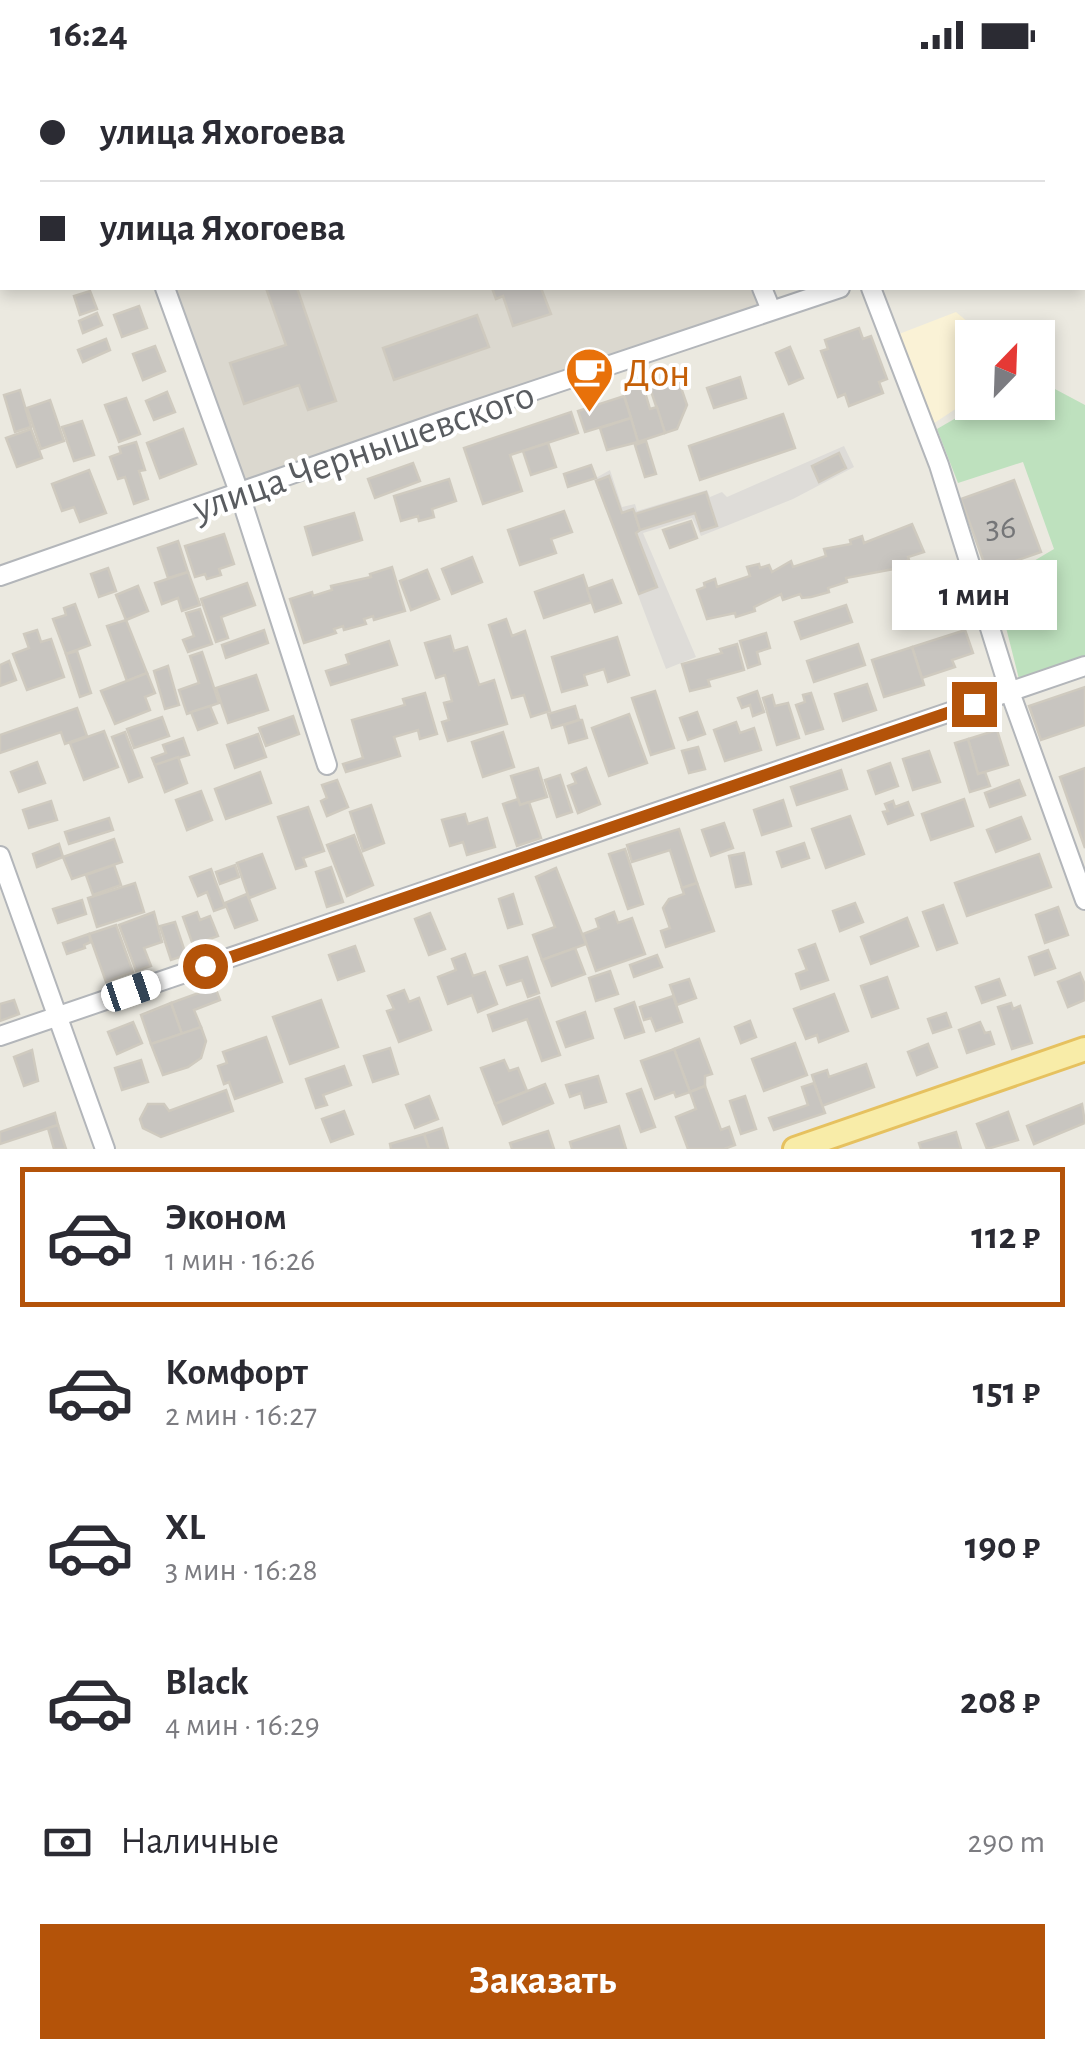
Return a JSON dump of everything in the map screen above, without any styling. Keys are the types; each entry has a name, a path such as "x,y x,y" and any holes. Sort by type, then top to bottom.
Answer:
{"main road":[{"path":"794,1149 1085,1049"}],"street":[{"path":"166,290 238,492 327,765"},
{"path":"763,290 771,310"},
{"name":"улица Чернышевского","path":"0,576 834,290"},
{"path":"872,290 948,490 1010,692 1085,900"},
{"path":"0,1036 1085,666"},
{"path":"0,856 105,1149"}],"shaded area":[{"path":"166,290 763,290 771,310 239,492"},
{"path":"956,312 966,320 955,320 955,409 933,424 899,334"},
{"path":"844,446 854,467 793,499 701,536 692,518 643,533 696,657 666,669 594,479 610,470 622,507 635,504 637,511 707,490 710,497 722,492 727,497"}],"green space":[{"path":"1055,389 1085,405 1085,656 1019,679 995,584 1054,549 1023,462 958,483 937,429 955,419 1055,420"}],"building":[{"path":"267,290 298,290 336,401 308,410 299,385 244,404 230,363 286,345"},
{"path":"493,290 542,290 551,314 513,326 503,296 496,299"},
{"path":"90,291 97,309 80,315 74,296"},
{"path":"139,306 147,328 122,337 114,315"},
{"path":"97,313 102,325 83,333 79,321"},
{"path":"477,315 489,347 394,380 383,348"},
{"path":"859,328 863,339 871,336 887,379 879,382 883,393 849,406 845,394 838,397 821,351 828,349 825,340"},
{"path":"106,339 110,350 83,362 78,350"},
{"path":"155,346 165,371 143,380 133,354"},
{"path":"790,347 803,378 789,384 776,353"},
{"path":"740,377 746,398 714,408 707,388"},
{"path":"678,379 687,405 677,429 665,433 650,388"},
{"path":"642,382 650,409 657,407 665,433 638,442 622,388"},
{"path":"20,390 31,427 15,432 4,395"},
{"path":"167,392 175,412 154,420 146,401"},
{"path":"624,396 631,418 585,432 578,411"},
{"path":"126,398 140,434 119,442 105,405"},
{"path":"50,400 64,441 41,449 27,408"},
{"path":"571,412 578,433 510,455 522,491 483,504 464,448"},
{"path":"783,414 795,448 700,480 689,446"},
{"path":"631,418 638,442 607,450 600,428"},
{"path":"82,421 94,455 74,461 62,427"},
{"path":"31,429 42,458 17,467 6,438"},
{"path":"183,429 196,464 160,478 147,443"},
{"path":"646,441 656,474 645,477 635,445"},
{"path":"136,442 145,470 139,471 148,499 134,504 125,477 118,479 110,457 121,453 119,447"},
{"path":"548,443 556,467 531,475 523,451"},
{"path":"839,453 846,468 819,482 812,466"},
{"path":"413,463 420,481 375,498 368,479"},
{"path":"591,465 596,478 568,487 564,474"},
{"path":"89,470 106,513 80,522 74,507 62,511 52,484"},
{"path":"609,476 622,513 633,509 640,530 636,533 657,587 639,594 596,481"},
{"path":"449,479 456,501 432,509 434,517 401,521 394,496"},
{"path":"1014,480 1041,552 987,571 961,499"},
{"path":"706,492 717,526 701,531 695,513 640,530 635,514"},
{"path":"564,511 572,532 551,539 556,553 520,565 508,530"},
{"path":"354,513 362,540 313,555 305,527"},
{"path":"691,521 697,538 670,548 663,530"},
{"path":"912,524 924,552 908,557 909,560 898,564 899,568 846,578 847,582 828,588 829,592 811,597 802,598 800,594 783,600 781,594 754,607 755,611 736,617 735,613 707,619 697,590 705,587 704,583 715,579 717,587 750,576 747,567 759,564 760,568 769,565 772,572 791,561 793,567 826,556 824,549 851,544 850,540 862,536 864,543"},
{"path":"224,534 234,564 219,569 221,575 195,577 185,546"},
{"path":"178,541 188,572 168,578 158,548"},
{"path":"472,557 482,582 452,594 442,569"},
{"path":"392,567 405,611 374,620 373,616 364,619 366,624 344,630 343,626 334,629 336,633 304,643 290,599 312,592 313,596 332,590 331,586 371,577 370,574"},
{"path":"108,568 116,591 99,597 91,574"},
{"path":"951,569 955,581 945,584 950,601 931,608 926,592 909,597 905,585"},
{"path":"427,570 439,599 411,610 400,581"},
{"path":"188,572 200,605 182,611 178,598 162,604 155,583"},
{"path":"583,575 592,602 544,618 535,592"},
{"path":"612,580 621,603 595,612 587,589"},
{"path":"247,583 255,605 221,617 228,638 216,642 201,599"},
{"path":"138,586 148,611 126,620 116,595"},
{"path":"75,604 90,645 66,654 53,619 66,615 64,608"},
{"path":"846,605 852,622 801,639 795,622"},
{"path":"200,609 212,644 188,652 183,640 194,636 186,613"},
{"path":"506,619 512,636 525,631 550,711 531,717 524,695 512,698 489,625"},
{"path":"126,620 147,673 127,681 107,626"},
{"path":"37,630 41,642 51,639 64,677 27,690 13,654 29,648 24,634"},
{"path":"264,630 268,643 226,658 222,645"},
{"path":"965,630 973,653 952,660 955,667 922,678 912,647"},
{"path":"766,633 770,648 757,652 760,664 748,668 740,641"},
{"path":"450,636 454,651 467,647 479,685 494,680 507,724 448,741 442,722 449,720 444,703 452,701 445,675 436,678 425,643"},
{"path":"617,637 629,675 608,682 604,669 584,675 587,685 562,692 552,657"},
{"path":"389,641 397,665 331,685 326,671 349,664 346,655"},
{"path":"737,644 744,670 708,680 710,686 690,691 682,664 722,653 720,649"},
{"path":"858,644 865,665 814,682 807,661"},
{"path":"912,647 924,685 884,697 872,660"},
{"path":"77,651 91,693 80,697 66,654"},
{"path":"202,652 219,703 187,714 179,690 199,683 190,656"},
{"path":"9,661 16,680 0,686 0,665"},
{"path":"168,666 179,705 165,709 154,671"},
{"path":"147,673 155,693 145,697 150,710 115,724 101,691"},
{"path":"256,675 268,710 228,723 216,688"},
{"path":"867,684 876,710 843,721 835,694"},
{"path":"1085,687 1085,725 1041,740 1029,706"},
{"path":"655,691 674,748 651,755 632,698"},
{"path":"757,691 764,712 753,716 750,705 742,708 738,698"},
{"path":"425,693 437,734 420,739 418,730 394,737 400,756 346,772 343,764 363,758 352,720 405,705 403,699"},
{"path":"811,693 823,729 806,734 796,705 805,702 803,695"},
{"path":"772,695 775,706 788,703 799,738 777,745 763,698"},
{"path":"210,706 217,723 198,730 191,712"},
{"path":"575,706 579,720 552,728 548,714"},
{"path":"77,708 87,736 65,744 61,732 0,753 0,735"},
{"path":"697,712 705,734 688,740 680,718"},
{"path":"629,714 647,763 609,776 592,728"},
{"path":"293,716 299,734 266,746 259,728"},
{"path":"162,717 169,736 134,748 127,729"},
{"path":"579,720 587,738 569,743 564,725"},
{"path":"736,722 740,733 754,728 761,750 725,761 714,730"},
{"path":"997,730 1008,765 978,774 968,739"},
{"path":"104,731 118,767 84,780 70,743"},
{"path":"125,732 142,777 129,782 112,737"},
{"path":"503,732 514,767 483,777 472,742"},
{"path":"258,734 266,757 235,768 227,745"},
{"path":"183,738 189,755 155,765 152,758 166,753 163,745"},
{"path":"968,739 978,774 985,772 990,786 970,792 955,743"},
{"path":"698,747 705,769 689,773 682,751"},
{"path":"929,751 940,782 913,790 903,759"},
{"path":"178,757 187,783 165,792 155,765"},
{"path":"37,762 45,783 19,792 11,772"},
{"path":"890,763 898,786 876,794 868,771"},
{"path":"538,768 547,797 520,805 511,776"},
{"path":"586,768 600,804 578,813 568,786 576,783 572,774"},
{"path":"1085,768 1085,848 1060,777"},
{"path":"841,770 847,789 797,805 791,787"},
{"path":"260,772 271,803 226,819 215,789"},
{"path":"560,775 572,812 557,817 545,780"},
{"path":"337,780 348,807 327,816 321,801 327,798 322,785"},
{"path":"1019,780 1025,795 990,807 985,793"},
{"path":"201,791 212,820 187,830 176,800"},
{"path":"518,799 520,805 529,802 541,838 517,846 503,804"},
{"path":"964,799 973,826 931,840 922,814"},
{"path":"783,800 791,826 762,835 754,810"},
{"path":"51,801 57,820 29,828 23,810"},
{"path":"893,801 895,807 908,802 913,815 888,824 883,812 888,811 885,804"},
{"path":"371,805 384,843 363,851 350,812"},
{"path":"308,807 324,851 303,858 306,866 296,869 278,817"},
{"path":"465,814 468,824 487,818 495,847 467,855 463,842 450,846 442,820"},
{"path":"850,816 864,854 826,868 812,829"},
{"path":"1021,817 1030,839 996,852 987,830"},
{"path":"109,818 113,830 69,844 65,832"},
{"path":"724,823 733,848 711,856 702,830"},
{"path":"679,829 697,883 682,888 670,850 632,862 627,845"},
{"path":"354,835 373,885 347,896 327,845"},
{"path":"114,839 122,862 72,879 63,857"},
{"path":"804,843 809,858 782,867 777,852"},
{"path":"59,844 63,857 37,867 33,854"},
{"path":"625,849 643,904 628,909 609,854"},
{"path":"744,853 751,884 736,887 729,856"},
{"path":"262,854 275,888 249,898 237,863"},
{"path":"1039,854 1051,887 967,916 955,883"},
{"path":"114,865 121,885 93,895 86,875"},
{"path":"235,865 239,877 220,884 216,872"},
{"path":"331,867 343,902 327,907 316,872"},
{"path":"556,868 586,944 542,960 533,935 555,927 536,877"},
{"path":"211,869 225,907 214,911 207,892 198,896 190,877"},
{"path":"135,883 144,912 97,927 88,898"},
{"path":"697,883 714,931 666,947 661,931 670,928 663,908 669,899 684,894 682,888"},
{"path":"247,894 257,920 235,928 225,903"},
{"path":"513,894 522,924 508,928 499,899"},
{"path":"82,900 86,914 58,923 53,909"},
{"path":"855,903 863,922 840,931 833,911"},
{"path":"943,905 957,943 937,950 923,912"},
{"path":"1058,907 1068,935 1045,943 1036,915"},
{"path":"154,912 162,942 144,948 151,966 136,971 119,925"},
{"path":"197,912 200,920 210,916 218,936 193,945 183,917"},
{"path":"614,912 618,923 632,918 645,954 596,971 583,934 599,928 596,919"},
{"path":"430,913 445,949 429,955 415,919"},
{"path":"907,918 918,946 871,964 861,937"},
{"path":"175,922 186,955 171,960 160,926"},
{"path":"116,925 133,972 106,982 89,934"},
{"path":"89,934 91,942 85,948 67,954 63,943"},
{"path":"815,944 828,980 801,989 796,974 807,970 799,950"},
{"path":"355,946 364,971 338,980 329,955"},
{"path":"575,948 585,974 552,986 542,960"},
{"path":"1048,950 1055,968 1035,975 1029,957"},
{"path":"465,954 473,976 485,972 497,1004 478,1012 472,995 448,1004 438,977 456,970 452,959"},
{"path":"657,955 662,967 634,977 630,965"},
{"path":"527,957 539,993 528,997 522,980 507,985 500,966"},
{"path":"610,971 618,994 596,1001 589,978"},
{"path":"1080,973 1085,1000 1068,1007 1058,982"},
{"path":"887,977 898,1008 872,1017 861,986"},
{"path":"689,979 696,998 677,1005 670,985"},
{"path":"999,979 1005,995 982,1003 976,987"},
{"path":"215,987 220,1000 194,1010 201,1027 182,1034 171,1003"},
{"path":"404,990 409,1002 419,998 431,1030 399,1042 387,1011 394,1009 388,996"},
{"path":"834,994 848,1031 819,1042 817,1035 806,1039 794,1009"},
{"path":"673,996 682,1022 656,1031 651,1018 644,1020 640,1007"},
{"path":"539,997 560,1055 542,1061 527,1019 493,1031 488,1015"},
{"path":"14,1000 19,1014 0,1021 0,1004"},
{"path":"321,1000 338,1047 290,1064 273,1017"},
{"path":"634,1002 644,1032 625,1038 615,1009"},
{"path":"171,1003 182,1034 151,1044 141,1015"},
{"path":"1011,1003 1013,1009 1020,1006 1032,1043 1012,1049 998,1007"},
{"path":"585,1012 593,1038 566,1047 557,1022"},
{"path":"946,1013 951,1027 933,1033 928,1019"},
{"path":"750,1021 756,1037 741,1043 735,1027"},
{"path":"133,1022 142,1043 117,1054 108,1032"},
{"path":"980,1022 985,1033 990,1032 994,1044 967,1053 959,1030"},
{"path":"201,1027 206,1041 201,1058 163,1075 151,1044"},
{"path":"266,1037 282,1082 235,1099 218,1066 227,1063 223,1052"},
{"path":"699,1039 712,1074 705,1076 705,1086 690,1092 674,1049"},
{"path":"795,1043 807,1075 764,1091 752,1059"},
{"path":"928,1044 937,1067 917,1075 908,1052"},
{"path":"390,1048 398,1074 373,1082 364,1056"},
{"path":"674,1049 690,1092 676,1097 674,1092 655,1099 641,1061"},
{"path":"32,1050 38,1081 24,1086 14,1057"},
{"path":"141,1060 148,1082 122,1090 115,1068"},
{"path":"504,1060 509,1071 518,1068 527,1091 495,1104 481,1068"},
{"path":"866,1064 874,1087 822,1106 812,1075 827,1070 829,1077"},
{"path":"344,1066 351,1085 323,1095 327,1105 316,1108 306,1079"},
{"path":"598,1076 606,1102 585,1108 581,1093 570,1097 566,1085"},
{"path":"814,1083 825,1113 774,1130 769,1118 808,1105 802,1087"},
{"path":"545,1084 553,1103 503,1124 495,1104"},
{"path":"705,1086 721,1130 729,1127 735,1145 724,1149 688,1149 676,1117 696,1109 690,1092"},
{"path":"641,1089 655,1127 641,1132 627,1094"},
{"path":"226,1090 233,1111 161,1137 143,1128 140,1119 148,1104 164,1104 169,1111"},
{"path":"429,1096 438,1119 415,1128 406,1105"},
{"path":"745,1096 756,1129 741,1134 730,1101"},
{"path":"1082,1104 1085,1123 1034,1144 1027,1126"},
{"path":"344,1111 353,1134 331,1142 322,1119"},
{"path":"1008,1112 1018,1140 987,1149 977,1124"},
{"path":"55,1113 58,1125 0,1144 0,1132"},
{"path":"58,1125 66,1149 54,1149 48,1128"},
{"path":"619,1126 626,1149 572,1149 570,1142"},
{"path":"442,1128 448,1149 429,1149 424,1134"},
{"path":"548,1131 554,1149 512,1149 510,1143"},
{"path":"956,1132 961,1149 921,1149 919,1143"},
{"path":"424,1134 429,1149 391,1149 390,1144"}],"place":[{"name":"Дон","path":"589,414"}],"route":[{"path":"205,966 974,704"}]}
